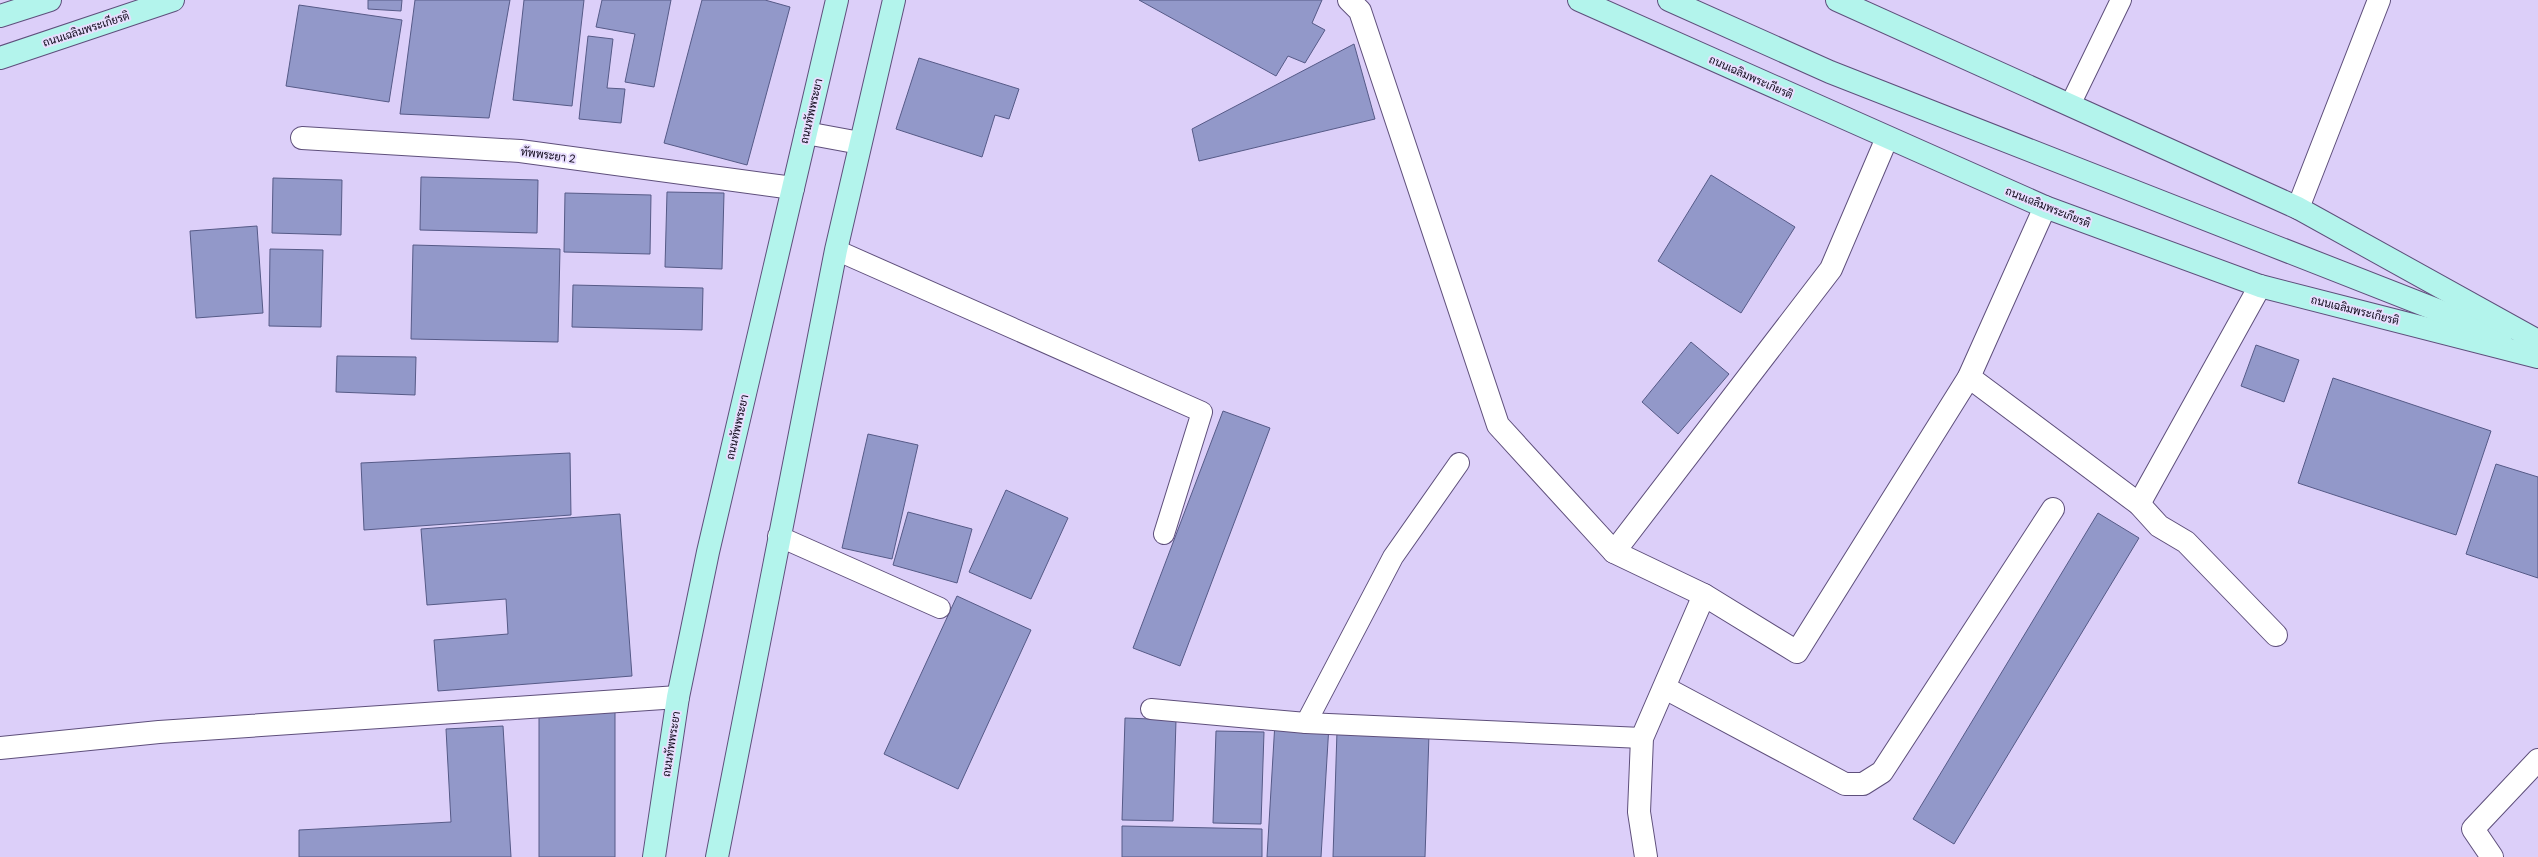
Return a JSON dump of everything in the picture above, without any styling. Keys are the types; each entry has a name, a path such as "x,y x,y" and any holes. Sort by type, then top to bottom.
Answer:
{"main road":[{"path":"0,16 50,0"},
{"name":"ถนนเฉลิมพระเกียรติ","path":"0,58 173,0"},
{"name":"ถนนทัพพระยา","path":"654,857 678,697 710,545 837,0"},
{"path":"717,857 778,536 836,250 894,0"},
{"name":"ถนนเฉลิมพระเกียรติ","path":"1579,0 2045,207 2260,286 2538,357"},
{"path":"1669,0 1830,72 2538,350"},
{"path":"1837,0 2298,208 2538,342"}],"street":[{"path":"1349,0 1360,11 1498,425 1614,552 1704,595 1797,652 1969,377 2045,207"},
{"path":"2298,208 2379,0"},
{"path":"806,133 860,143"},
{"name":"ทัพพระยา 2","path":"302,138 520,151 792,188"},
{"path":"1614,552 1831,268 1887,138"},
{"path":"2139,504 2260,286"},
{"path":"1969,377 2139,504 2159,526 2186,542 2276,635"},
{"path":"1665,688 1845,784 1863,784 1882,772 2053,509"},
{"path":"1646,857 1639,812 1642,738 1665,688 1704,595"},
{"path":"0,748 159,732 678,697"},
{"path":"2492,857 2473,829 2538,760"}],"lane":[{"path":"2070,105 2121,0"},
{"path":"836,250 1202,412 1164,534"},
{"path":"1306,723 1393,557 1459,463"},
{"path":"778,536 940,608"},
{"path":"1151,709 1306,723 1642,738"}],"building":[{"path":"368,0 402,0 401,11 368,9"},
{"path":"415,0 510,0 489,118 400,114"},
{"path":"524,0 584,0 572,106 513,100"},
{"path":"602,0 671,0 654,87 625,82 635,34 596,27"},
{"path":"702,0 765,0 790,7 747,165 664,143"},
{"path":"1139,0 1322,0 1312,23 1325,30 1305,63 1288,56 1276,76"},
{"path":"299,5 402,20 389,102 286,86"},
{"path":"588,36 613,39 607,88 625,89 621,123 579,119"},
{"path":"1354,44 1375,119 1199,161 1192,129"},
{"path":"919,58 1019,89 1009,119 995,115 982,157 896,129"},
{"path":"1711,175 1795,227 1741,313 1658,261"},
{"path":"421,177 538,180 537,233 420,230"},
{"path":"273,178 342,180 341,235 272,233"},
{"path":"667,192 724,193 722,269 665,267"},
{"path":"565,193 651,195 650,254 564,252"},
{"path":"257,226 263,313 196,318 190,231"},
{"path":"413,245 560,249 558,342 411,339"},
{"path":"270,249 323,250 321,327 269,326"},
{"path":"573,285 703,288 702,330 572,327"},
{"path":"1691,342 1729,374 1678,434 1642,402"},
{"path":"2256,345 2299,360 2284,402 2241,386"},
{"path":"337,356 416,357 415,395 336,392"},
{"path":"2333,378 2491,431 2456,535 2298,483"},
{"path":"1223,411 1270,428 1180,666 1133,648"},
{"path":"868,434 918,445 892,559 842,548"},
{"path":"570,453 571,515 364,530 361,463"},
{"path":"2496,464 2538,477 2538,578 2466,554"},
{"path":"1006,490 1068,518 1031,599 969,572"},
{"path":"908,512 972,529 957,583 893,565"},
{"path":"2098,513 2139,538 1954,844 1913,819"},
{"path":"620,514 632,676 438,691 434,640 508,634 506,599 427,605 421,529"},
{"path":"957,596 1031,630 958,789 884,754"},
{"path":"539,712 615,712 615,857 539,857"},
{"path":"1125,718 1176,720 1173,821 1122,820"},
{"path":"1275,722 1329,725 1321,857 1267,857"},
{"path":"503,726 511,857 299,857 299,830 451,822 446,729"},
{"path":"1216,731 1264,732 1261,824 1213,823"},
{"path":"1337,731 1429,734 1425,857 1333,857"},
{"path":"1122,826 1262,829 1262,857 1122,857"}]}
